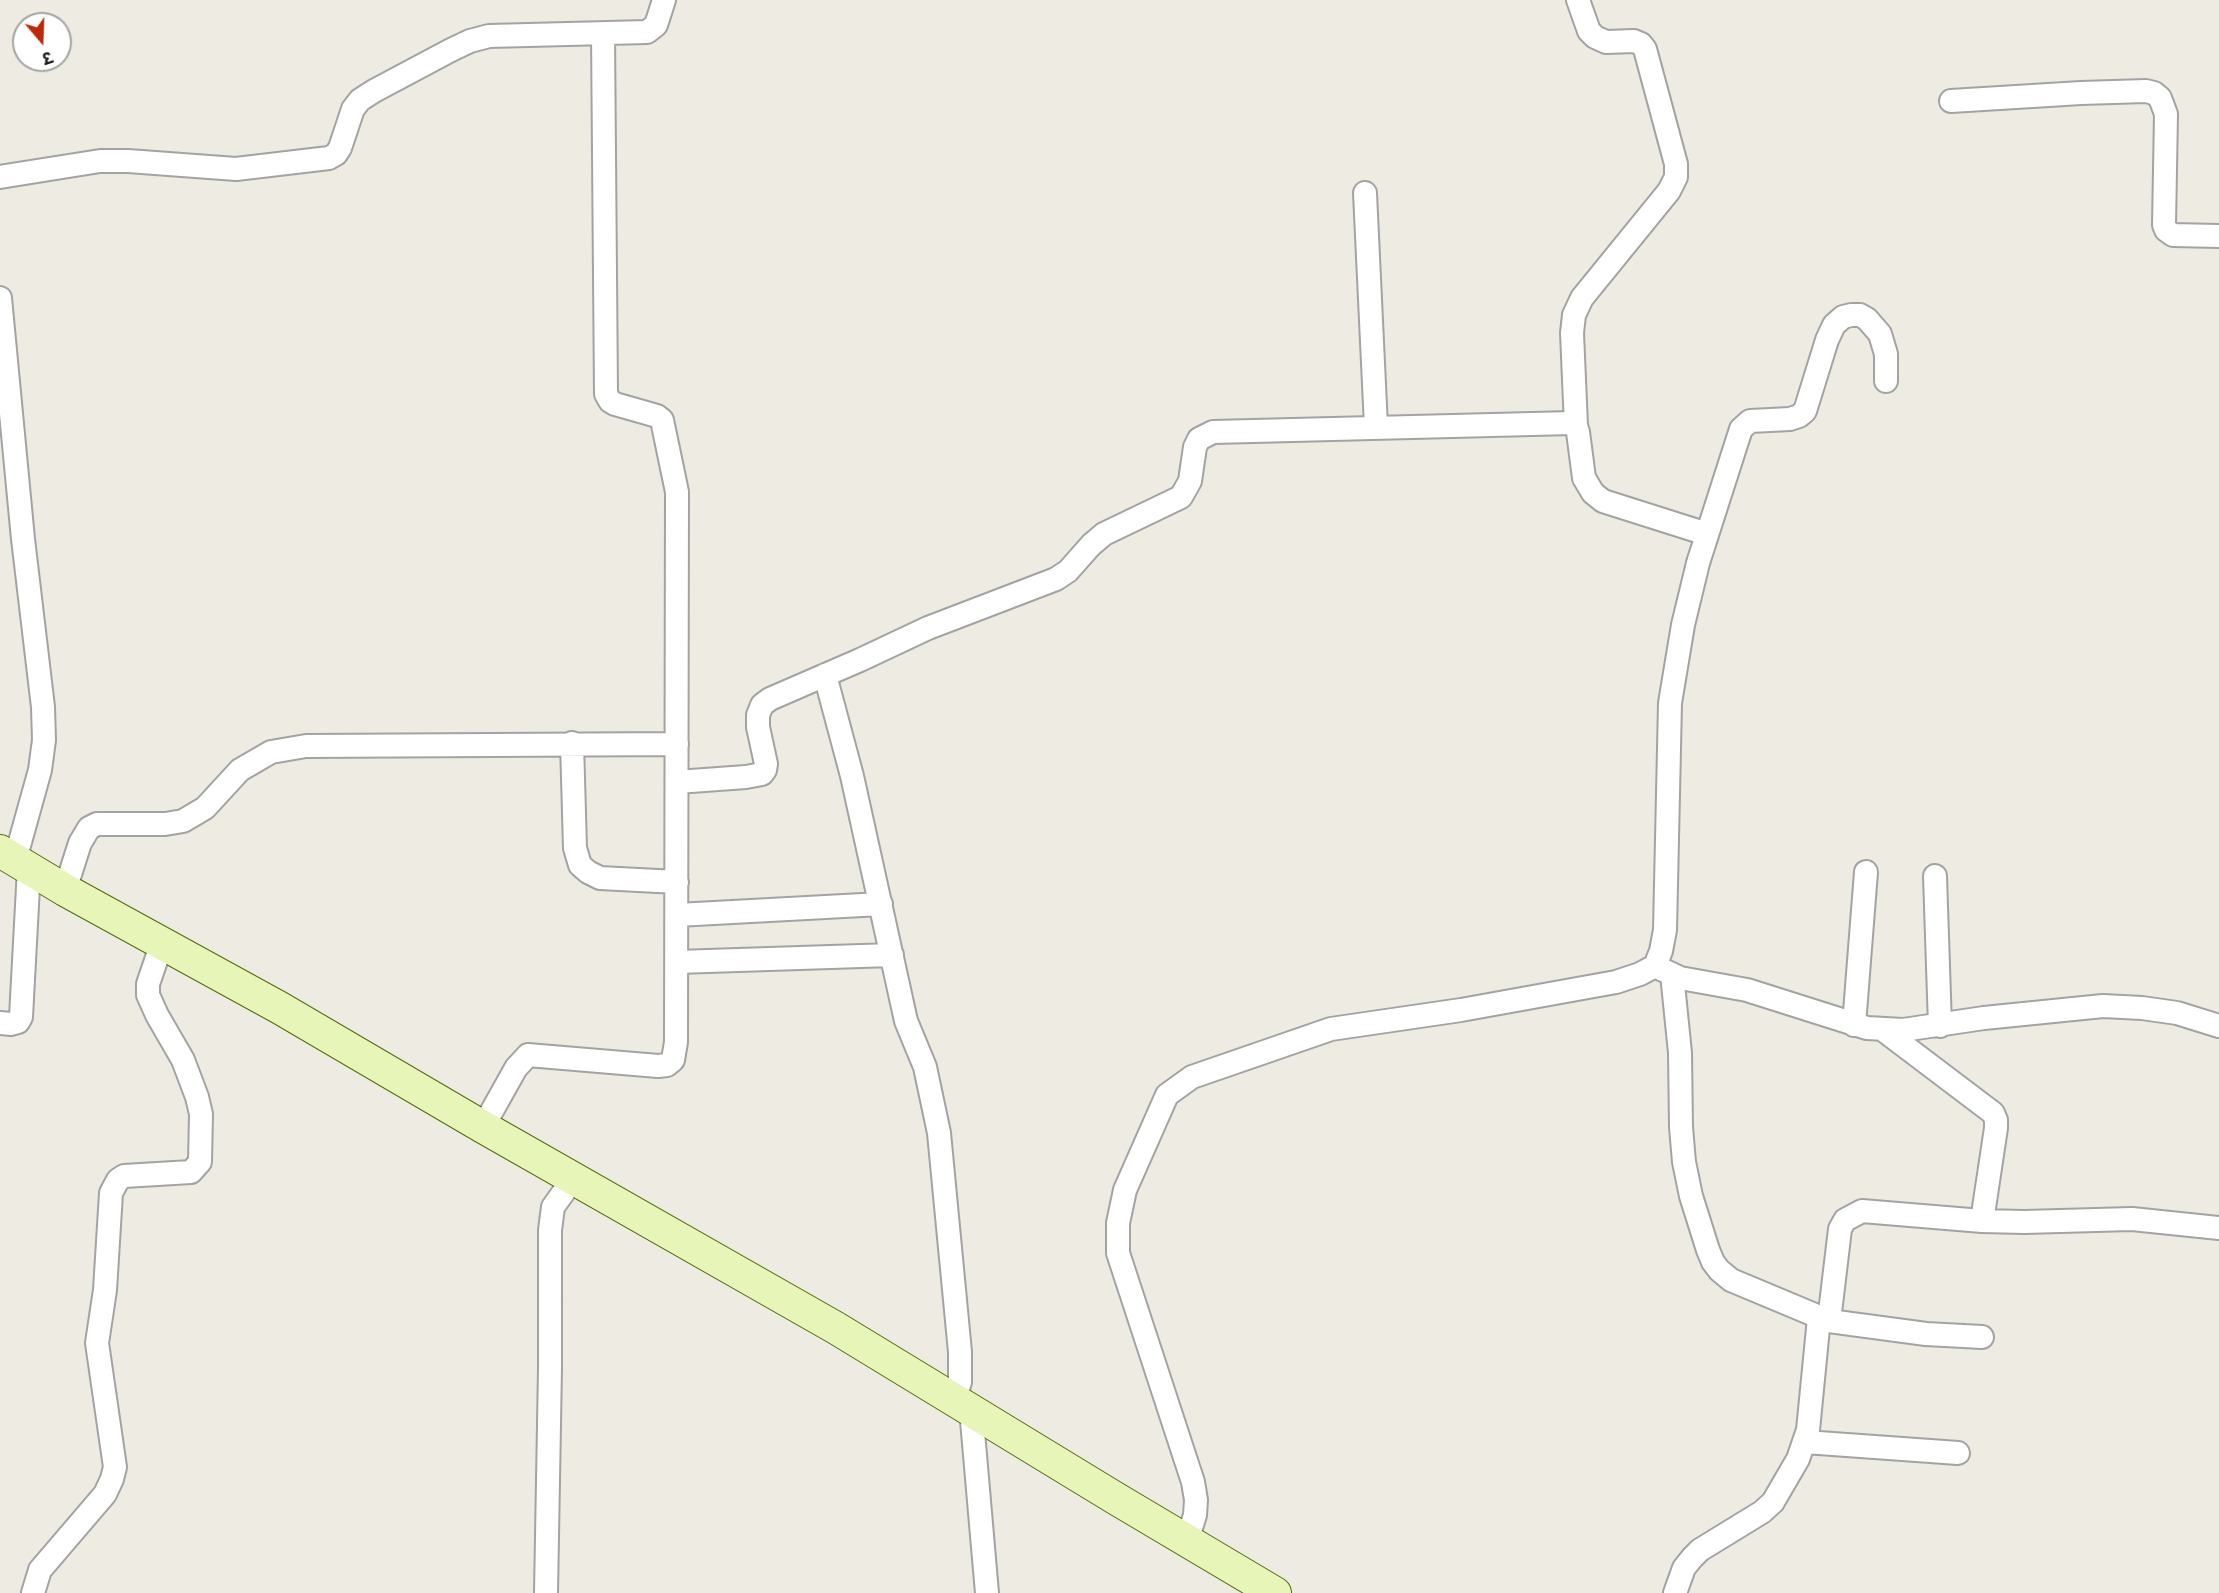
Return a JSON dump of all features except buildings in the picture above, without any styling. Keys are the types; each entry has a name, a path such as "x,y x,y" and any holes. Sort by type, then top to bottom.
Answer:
{"main road":[{"path":"15,860 65,890 280,1008 573,1179 826,1322 1275,1593"}],"street":[{"path":"0,177 100,161 237,169 329,158 340,148 353,109 360,100 470,41 489,36 647,32 656,25 664,0"},
{"path":"1578,0 1589,31 1595,37 1606,42 1634,41 1645,49 1676,164 1676,177 1668,191 1582,298 1574,315 1572,333 1576,426 1584,478 1593,493 1603,501 1707,534"},
{"path":"483,1127 516,1068 528,1055 658,1066 667,1065 673,1060 676,1042 678,505 662,420 657,416 615,404 610,400 605,386 603,34"},
{"path":"1951,101 2146,90 2154,93 2160,98 2166,114 2164,225 2166,230 2173,235 2219,236"},
{"path":"1365,193 1376,428"},
{"path":"0,298 22,539 43,707 44,740 40,770 15,860 21,1017 18,1022 0,1023"},
{"path":"1886,381 1885,349 1880,334 1867,319 1860,315 1843,317 1834,325 1827,340 1804,411 1790,419 1750,421 1741,429 1707,534 1683,625 1670,703 1665,930 1661,951 1680,1053 1684,1162 1691,1196 1713,1262 1731,1280 1824,1319 1926,1334 1982,1337"},
{"path":"677,782 762,774 766,764 758,727 758,715 762,705 770,699 928,628 1056,579 1068,571 1104,534 1181,497 1190,481 1195,447 1199,438 1206,434 1566,422 1576,426"},
{"path":"825,675 881,904 906,1021 925,1067 940,1143 961,1369 960,1382 987,1593"},
{"path":"65,890 80,843 88,828 97,824 165,824 183,821 205,808 240,770 271,752 306,747 572,743 677,744"},
{"path":"572,743 574,848 580,865 600,878 677,882"},
{"path":"1854,1024 1866,872"},
{"path":"1935,876 1940,1026"},
{"path":"677,915 881,904"},
{"path":"33,1593 40,1570 105,1494 115,1467 97,1343 105,1290 111,1193 118,1180 124,1176 191,1173 200,1162 201,1114 198,1097 183,1060 148,995 148,984 162,944"},
{"path":"677,962 892,955"},
{"path":"1187,1541 1195,1515 1196,1500 1193,1482 1118,1253 1118,1223 1125,1190 1167,1095 1192,1077 1331,1029 1461,1010 1616,982 1640,974 1663,970 1696,983 1747,990 1854,1024 1882,1029 1903,1030 1984,1018 2103,1006 2177,1013 2219,1026"},
{"path":"1882,1029 1986,1105 1993,1113 1996,1128 1982,1221"},
{"path":"546,1593 550,1230 553,1207 573,1179"},
{"path":"1675,1593 1684,1568 1700,1550 1762,1512 1777,1496 1805,1442 1840,1230 1845,1220 1862,1211 1982,1221 2123,1219 2219,1228"},
{"path":"1805,1442 1958,1453"}]}
